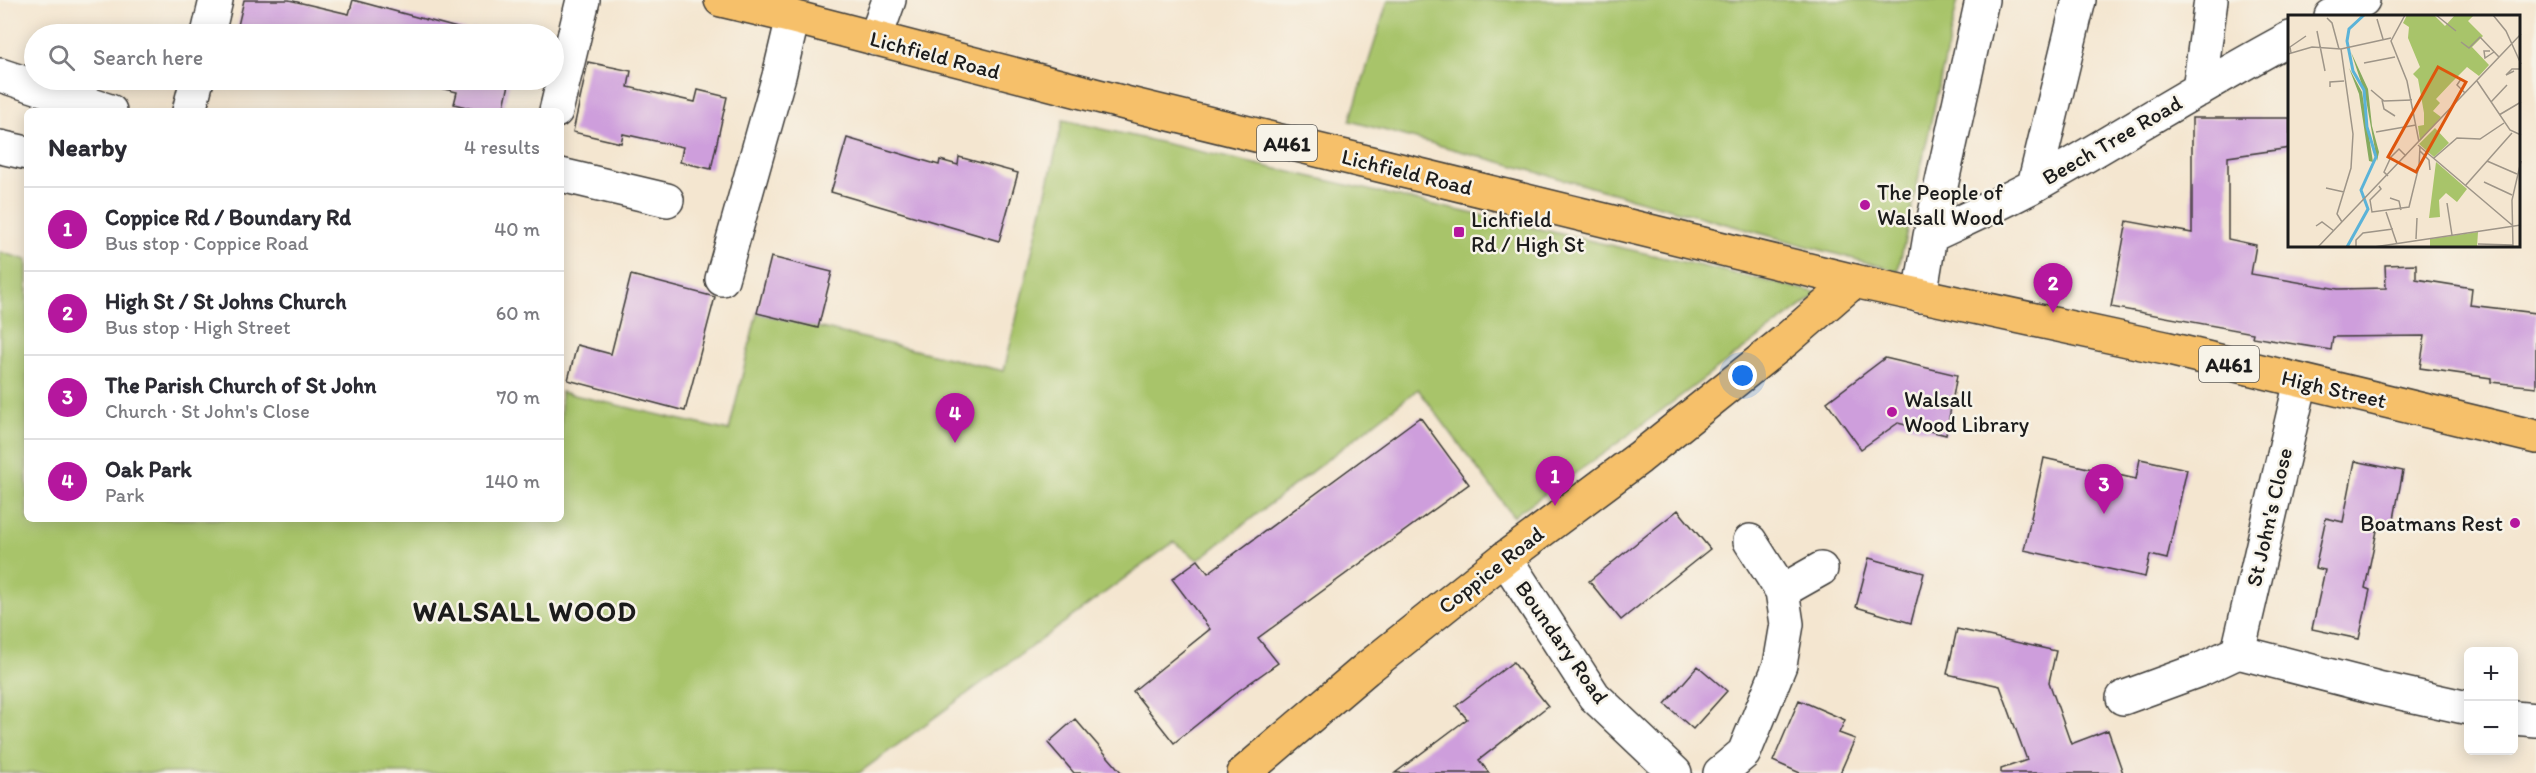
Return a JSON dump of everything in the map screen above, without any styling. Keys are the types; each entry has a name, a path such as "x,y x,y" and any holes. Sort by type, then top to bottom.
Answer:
{"main road":[{"name":"Lichfield Road","path":"721,0 1125,104 1920,296"},
{"name":"Coppice Road","path":"1244,773 1366,669 1505,558 1639,458 1786,340 1854,281"},
{"name":"High Street","path":"1920,296 2165,348 2536,437"}],"street":[{"path":"210,24 216,0"},
{"path":"564,78 583,0"},
{"path":"875,39 889,0"},
{"path":"1920,296 1930,236 1982,0"},
{"path":"2034,185 2079,0"},
{"path":"2199,90 2211,0"},
{"path":"2333,15 2363,0"},
{"path":"722,279 779,76 793,17"},
{"name":"Beech Tree Road","path":"1930,236 2034,185 2232,69 2288,39"},
{"path":"0,75 24,83"},
{"path":"46,90 101,108"},
{"path":"190,108 194,90"},
{"path":"557,108 561,90"},
{"path":"0,147 24,152"},
{"path":"564,176 667,200"},
{"name":"St John's Close","path":"2238,652 2301,381"},
{"path":"1720,773 1744,753 1780,665 1787,624 1782,591 1750,541"},
{"name":"Boundary Road","path":"1505,558 1594,696 1675,773"},
{"path":"1782,591 1821,569"},
{"path":"2123,698 2202,669 2238,652 2378,688 2464,707"},
{"path":"2518,718 2536,720"}],"green space":[{"path":"1388,0 1958,0 1898,271 1350,121"},
{"path":"1063,120 1819,293 1603,454 1513,516 1418,389 1198,560 1174,542 859,773 0,773 0,252 24,259 24,522 564,522 564,393 729,431 757,313 1004,371"}],"building":[{"path":"244,0 289,0 349,14 353,0 442,24 238,24"},
{"path":"588,62 631,71 628,87 695,102 698,90 727,97 711,169 680,162 683,147 623,134 621,143 573,132"},
{"path":"448,90 508,90 504,108 470,108 454,104 457,92"},
{"path":"2192,118 2288,118 2288,148 2228,157 2228,239 2256,245 2251,274 2338,289 2386,288 2385,265 2416,264 2416,279 2472,288 2470,305 2536,313 2536,387 2491,382 2491,378 2420,368 2425,336 2333,337 2331,350 2252,337 2253,333 2111,307 2127,221 2192,233"},
{"path":"847,138 939,165 940,160 958,165 959,157 1018,173 999,241 831,192"},
{"path":"771,257 832,272 818,328 757,313"},
{"path":"631,275 715,297 685,411 568,380 577,345 611,354"},
{"name":"Walsall Wood Library","path":"1885,358 1957,375 1946,435 1898,423 1861,449 1827,402"},
{"path":"1420,417 1469,484 1258,638 1278,663 1237,692 1174,743 1133,691 1210,629 1172,579 1198,560 1208,573"},
{"path":"2044,458 2136,479 2140,459 2187,469 2167,559 2150,555 2145,577 2024,550"},
{"path":"2355,461 2403,471 2393,524 2379,521 2365,588 2370,590 2359,639 2312,629 2325,570 2315,568 2326,518 2343,522"},
{"path":"1678,510 1710,549 1621,620 1589,581"},
{"path":"1869,558 1924,573 1911,623 1856,607"},
{"path":"1957,629 2056,651 2049,682 2071,744 2108,730 2123,773 2001,773 2001,769 2027,760 2000,686 1947,674"},
{"path":"1513,662 1548,706 1479,760 1489,773 1395,773 1467,719 1456,706"},
{"path":"1698,666 1727,691 1693,729 1665,704"},
{"path":"1799,700 1845,720 1839,733 1855,739 1840,773 1800,773 1773,761"},
{"path":"1075,719 1122,773 1074,773 1048,743"}],"place":[{"name":"The People of Walsall Wood","path":"1865,205"},
{"name":"Lichfield Rd / High St","path":"1459,232"},
{"name":"High St / St Johns Church","path":"2053,313"},
{"name":"Walsall Wood Library","path":"1892,412"},
{"name":"Oak Park","path":"955,443"},
{"name":"Coppice Rd / Boundary Rd","path":"1555,506"},
{"name":"The Parish Church of St John","path":"2104,514"},
{"name":"Boatmans Rest","path":"2515,523"}],"district":[{"name":"WALSALL WOOD","path":"525,611"}]}
